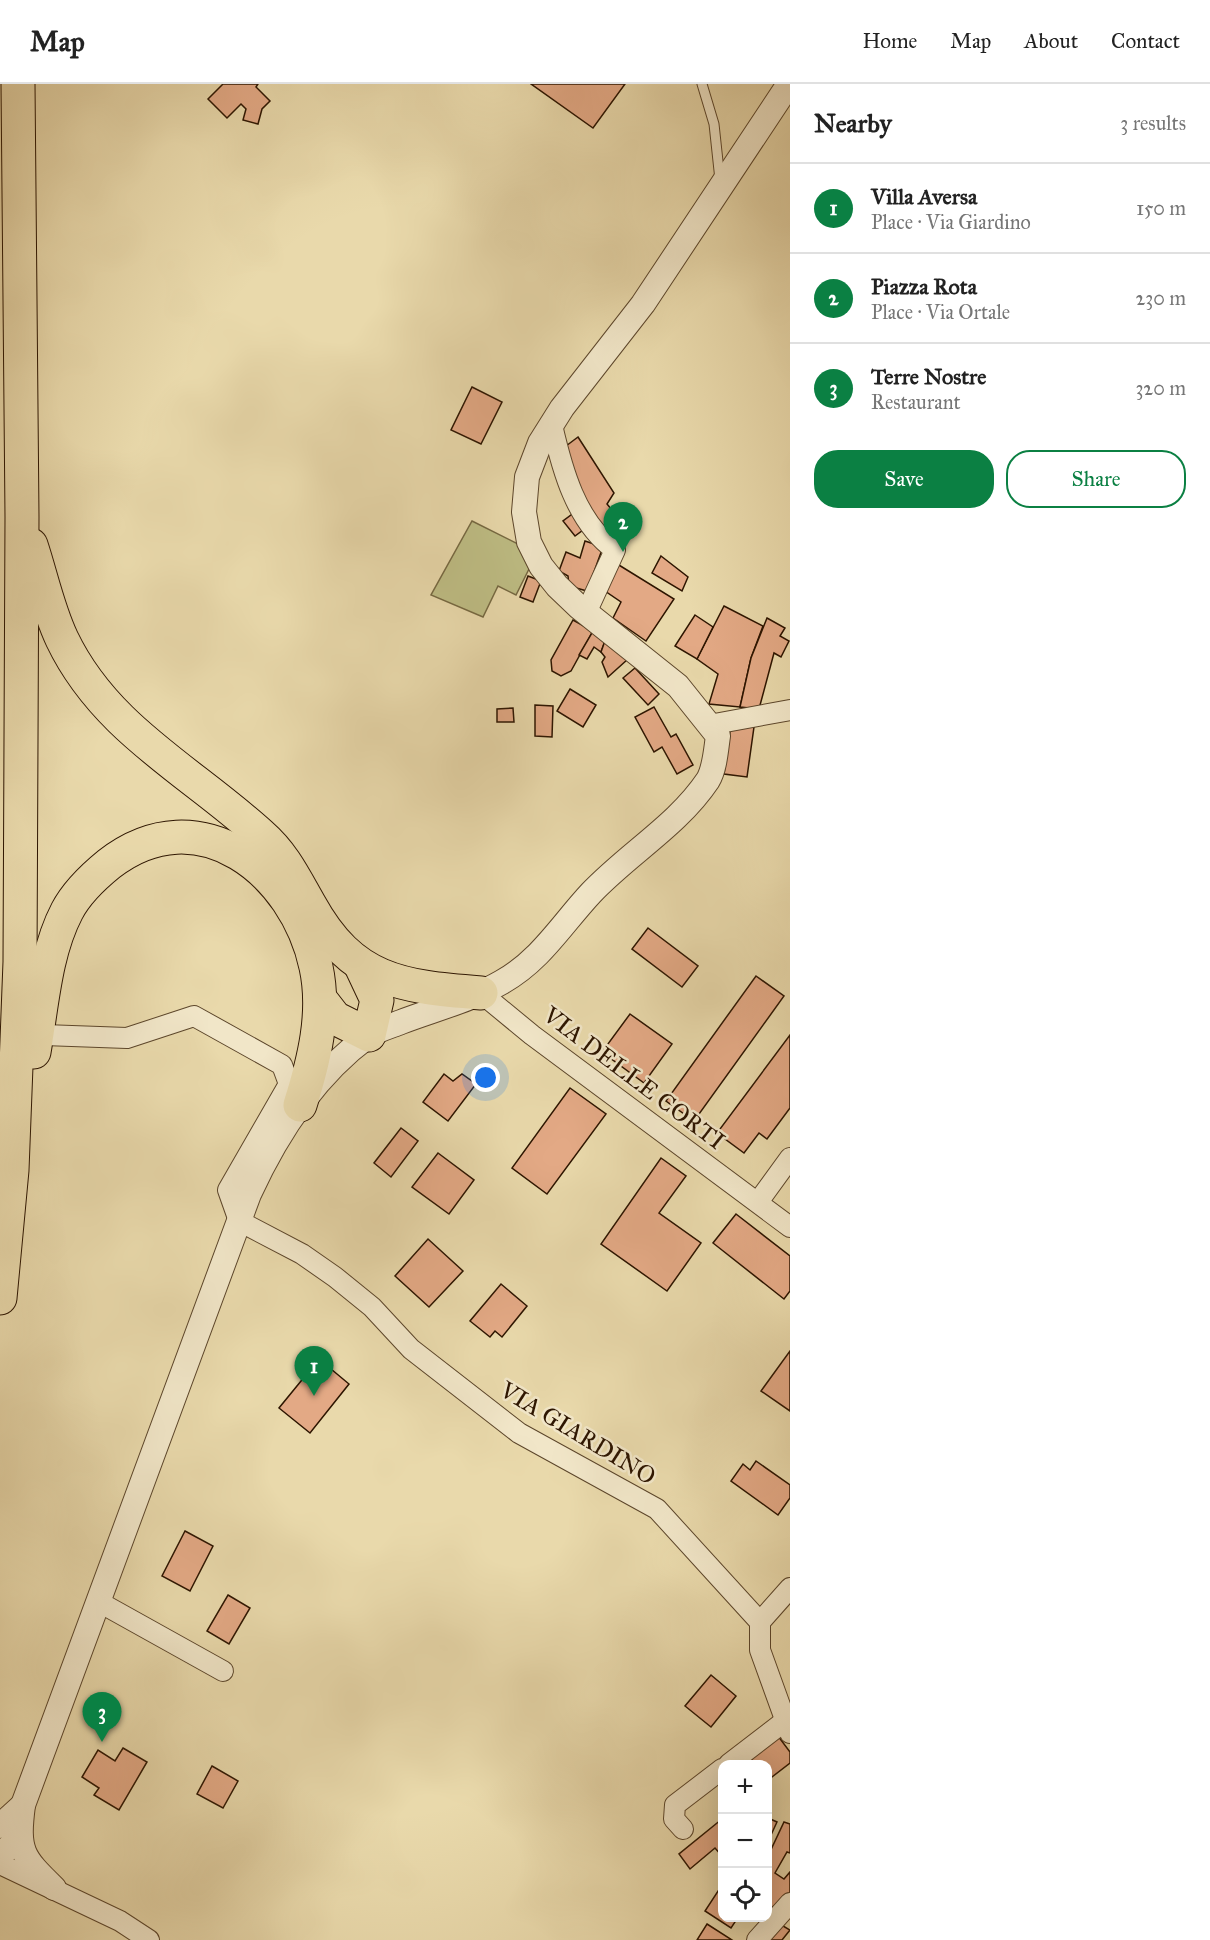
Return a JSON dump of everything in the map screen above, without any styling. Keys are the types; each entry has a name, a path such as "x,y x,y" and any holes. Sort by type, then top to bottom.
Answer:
{"highway":[{"path":"0,1298 12,1170 20,962 22,517 18,84"},
{"path":"22,517 61,639 103,704 142,741 260,834 278,852 326,931 361,966 377,1000 369,1035 335,1018 321,1000"},
{"path":"12,1170 56,939 67,911 81,891 125,852 152,840 184,836 216,842 249,858 269,876 288,900 302,926 316,966 321,1000 312,1068 300,1105"},
{"path":"361,966 391,980 424,989 481,993"}],"street":[{"path":"0,1856 9,1831 23,1805 239,1221 264,1161 300,1105 338,1062 369,1035 481,993 528,965 549,945 598,886 687,809 710,777 718,736 678,686 586,613 557,586 541,566 529,542 524,512 527,477 540,443 552,425 643,303 789,84"},
{"path":"552,425 559,457 577,502 590,525 603,541 615,550 586,613"},
{"path":"709,725 790,710"},
{"name":"VIA DELLE CORTI","path":"481,993 532,1035 790,1227"},
{"path":"44,1035 126,1038 194,1016 282,1065 289,1084 228,1190 239,1221"},
{"path":"758,1202 790,1158"},
{"name":"VIA GIARDINO","path":"239,1221 302,1254 335,1277 372,1307 411,1349 519,1433 657,1509 760,1622"},
{"path":"735,1760 788,1727 760,1650 760,1622 790,1588"},
{"path":"99,1602 223,1671"},
{"path":"683,1829 674,1819 675,1805 718,1773"},
{"path":"9,1831 28,1863 54,1888"},
{"path":"0,1864 120,1921 149,1940"},
{"path":"757,1940 790,1903"}],"lane":[{"path":"702,84 714,124 721,188"}],"shaded area":[{"path":"472,521 522,546 530,567 516,595 498,586 483,617 431,595"}],"building":[{"path":"223,84 258,84 256,87 270,101 262,109 258,124 243,120 246,109 241,104 227,118 208,99"},
{"path":"531,84 625,84 593,128"},
{"path":"472,387 502,402 481,444 451,430"},
{"path":"578,437 614,493 607,504 621,521 607,540 572,481 566,446"},
{"path":"575,512 587,527 575,536 563,521"},
{"path":"585,541 603,547 587,591 569,586 568,576 559,571 566,552 580,558"},
{"path":"661,556 688,577 682,591 652,573"},
{"path":"614,562 674,599 646,641 613,618 621,602 602,589"},
{"path":"528,576 541,581 533,602 520,597"},
{"path":"724,606 763,626 751,658 740,707 709,704 718,674 697,659"},
{"path":"695,615 713,627 697,659 675,646"},
{"path":"767,618 785,628 780,636 789,641 781,657 774,653 759,709 740,707 751,658"},
{"path":"573,620 593,631 571,671 561,676 552,671 551,660"},
{"path":"593,631 606,638 601,652 594,647 587,659 579,655"},
{"path":"606,638 628,659 608,677 602,662 605,657 601,652"},
{"path":"635,668 659,694 648,705 623,678"},
{"path":"570,689 596,705 583,727 557,711"},
{"path":"535,705 553,706 552,737 535,736"},
{"path":"654,707 671,737 676,734 693,765 677,774 662,747 654,752 635,717"},
{"path":"513,708 514,722 497,722 497,709"},
{"path":"731,724 754,727 747,777 724,774"},
{"path":"648,928 698,966 682,987 632,949"},
{"path":"756,976 784,996 694,1121 666,1101"},
{"path":"630,1014 672,1044 644,1083 602,1052"},
{"path":"790,1035 790,1108 767,1139 759,1133 744,1153 717,1133"},
{"path":"444,1074 453,1081 462,1074 476,1084 448,1121 423,1102"},
{"path":"570,1088 606,1114 547,1194 512,1168"},
{"path":"401,1128 418,1141 391,1177 374,1163"},
{"path":"438,1153 474,1180 449,1214 412,1187"},
{"path":"661,1158 686,1176 659,1213 701,1243 667,1291 601,1244"},
{"path":"736,1214 790,1256 790,1291 784,1299 713,1243"},
{"path":"428,1239 463,1271 429,1307 395,1276"},
{"path":"501,1284 527,1306 502,1337 495,1331 490,1337 470,1321"},
{"path":"790,1351 790,1411 761,1391"},
{"path":"319,1359 349,1384 310,1433 279,1408"},
{"path":"756,1461 790,1485 790,1498 778,1515 731,1481 743,1464 750,1470"},
{"path":"185,1531 213,1546 190,1591 162,1576"},
{"path":"228,1595 250,1608 229,1644 207,1631"},
{"path":"711,1675 736,1696 711,1727 685,1706"},
{"path":"778,1736 790,1752 790,1763 772,1777 772,1760 752,1760 750,1757"},
{"path":"123,1748 147,1762 119,1810 94,1795 99,1788 82,1777 98,1750 115,1761"},
{"path":"212,1766 238,1781 223,1808 197,1794"},
{"path":"772,1820 777,1822 772,1833"},
{"path":"718,1822 718,1851 715,1848 690,1869 679,1854"},
{"path":"784,1822 790,1824 790,1853 787,1852 775,1873 784,1879 790,1872 790,1893 776,1910 772,1906 772,1848"},
{"path":"718,1891 718,1920 705,1911"},
{"path":"722,1922 735,1922 731,1928"},
{"path":"778,1923 790,1930 782,1940 764,1940"},
{"path":"707,1924 732,1940 697,1940"}],"place":[{"name":"Piazza Rota","path":"623,552"},
{"name":"Villa Aversa","path":"314,1396"},
{"name":"Terre Nostre","path":"102,1742"}]}
